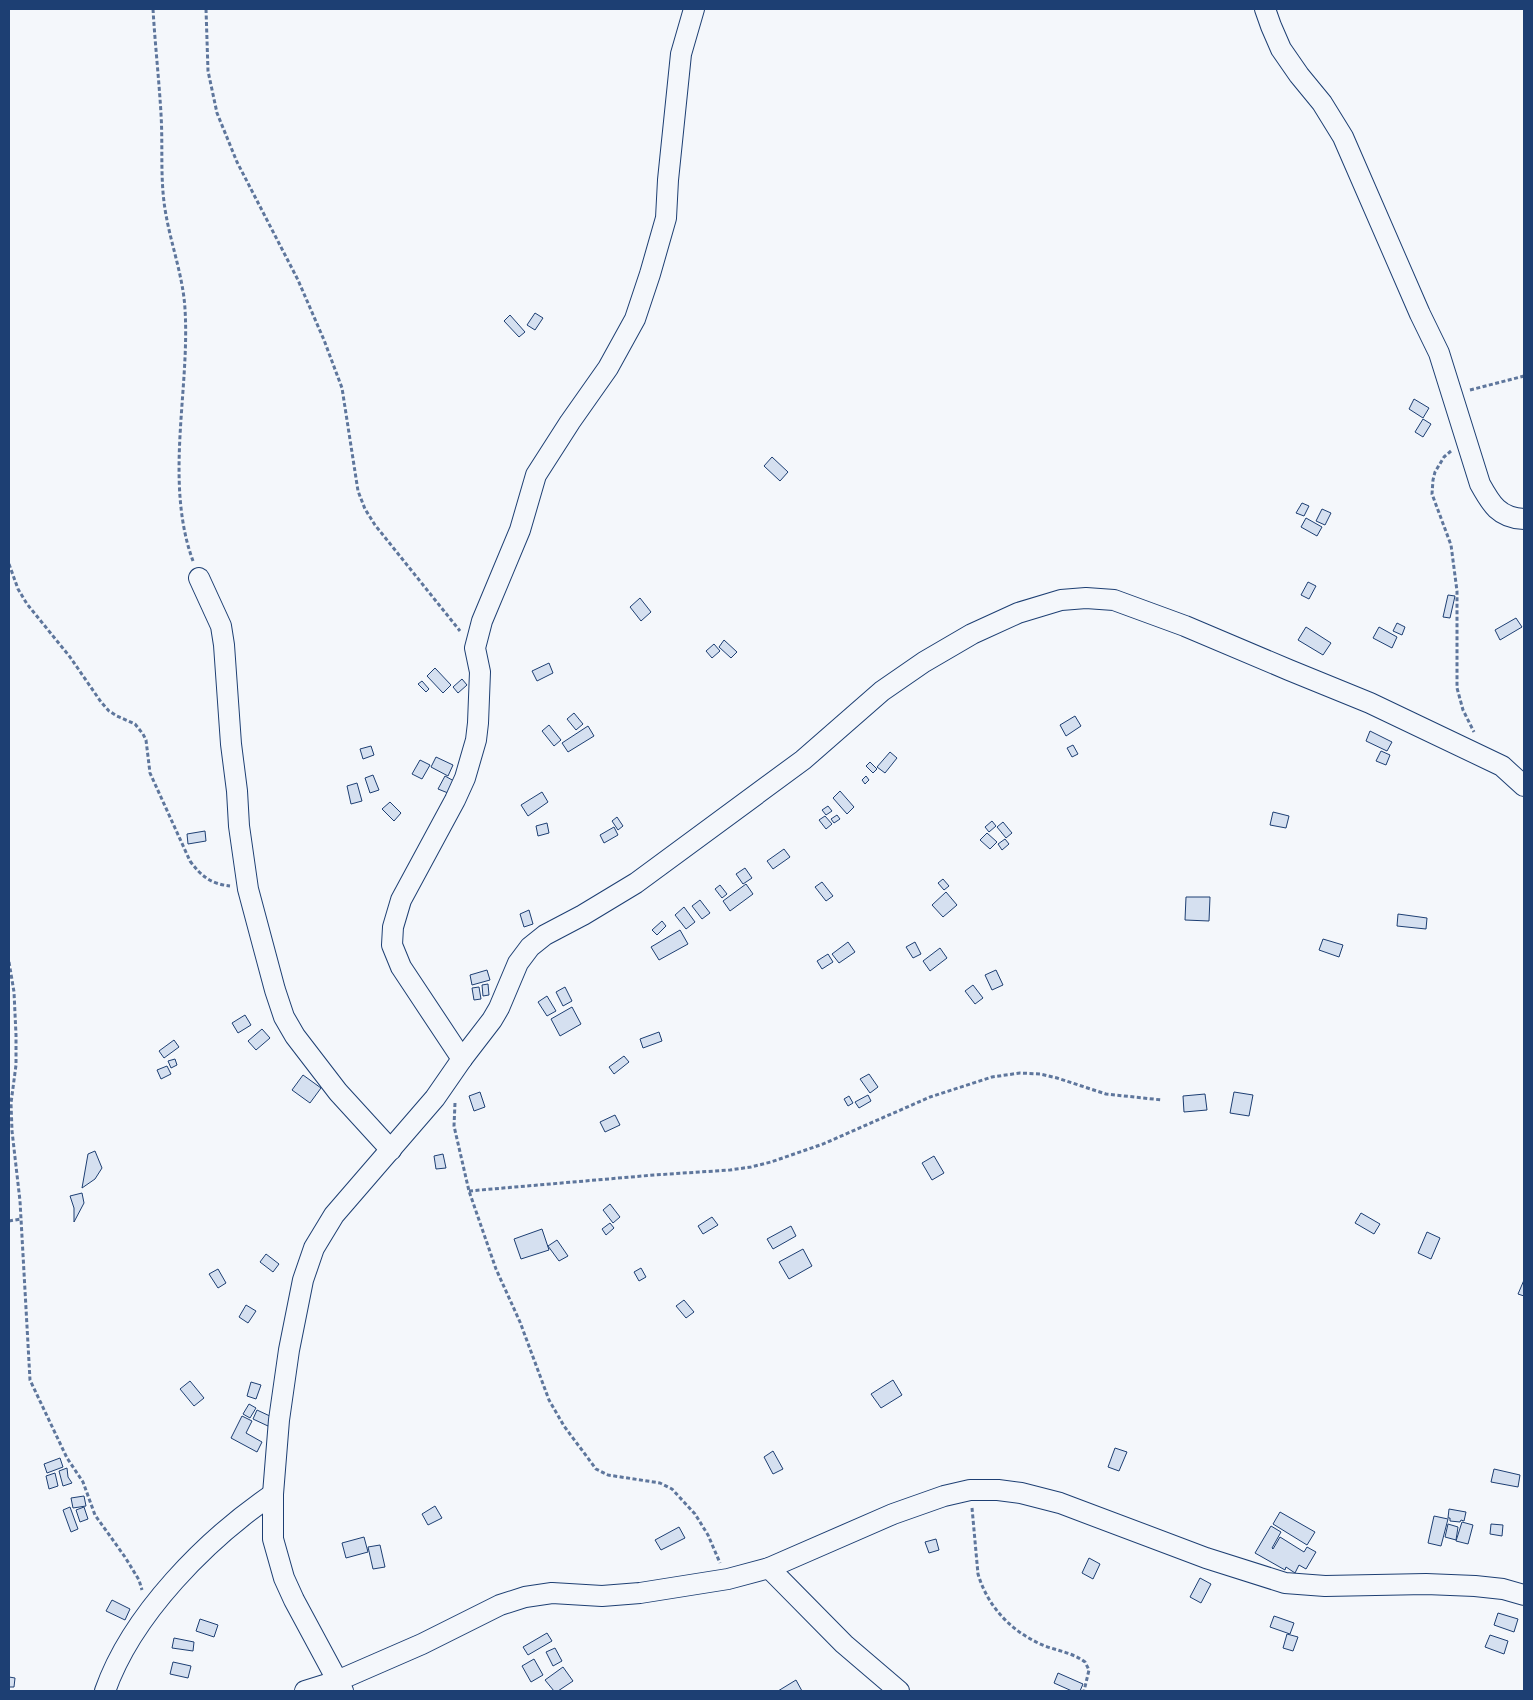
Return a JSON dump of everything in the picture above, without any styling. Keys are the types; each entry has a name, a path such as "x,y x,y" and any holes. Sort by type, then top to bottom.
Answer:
{"street":[{"path":"462,1059 401,968 392,946 392,927 401,900 465,778 476,740 480,682 475,648 482,621 520,530 536,475 608,368 635,319 650,274 666,218 681,54 694,9"},
{"path":"1265,9 1281,49 1343,136 1420,314 1439,353 1480,484 1490,502 1502,513 1513,518 1524,519"},
{"path":"199,578 221,626 237,791 238,826 248,889 275,990 284,1016 295,1036 338,1092 391,1150"},
{"path":"340,1686 294,1600 284,1578 273,1539 279,1420 289,1350 303,1280 314,1248 334,1215 435,1098 499,1008 518,963 530,947 545,935 582,915 651,872 803,760 882,691 924,662 972,634 1008,618 1061,600 1086,598 1114,600 1185,626 1370,703 1502,766 1524,786"},
{"path":"305,1691 340,1686 500,1605 552,1593 602,1596 640,1593 728,1579 769,1568 892,1514 944,1496 970,1490 998,1490 1020,1493 1060,1503 1206,1558 1285,1583 1325,1586 1426,1584 1475,1586 1503,1589 1524,1594"},
{"path":"105,1691 113,1669 158,1600 193,1560 220,1534 244,1514 274,1494"},
{"path":"769,1568 844,1644 899,1691"}],"path":[{"path":"152,9 161,116 161,160 165,209 179,266 185,308 185,352 179,445 180,492 183,525 188,548 199,578"},
{"path":"206,9 208,71 217,113 237,162 298,280 342,388 358,492 365,510 375,525 475,648"},
{"path":"1452,395 1524,376"},
{"path":"1465,441 1444,457 1439,464 1433,480 1432,494 1451,545 1457,591 1457,688 1462,710 1475,735"},
{"path":"9,564 18,589 27,604 70,657 101,702 109,711 134,724 143,734 146,740 150,773 184,851 196,870 205,879 212,882 248,889"},
{"path":"9,962 14,992 16,1065 11,1103 12,1131 21,1219 30,1380 67,1458 83,1482 95,1515 139,1580 142,1596"},
{"path":"469,1191 751,1167 778,1160 823,1144 930,1097 992,1078 1020,1073 1040,1074 1057,1078 1106,1094 1162,1100"},
{"path":"455,1102 454,1126 469,1191 496,1269 520,1322 548,1400 564,1426 596,1469 608,1475 660,1483 672,1490 695,1514 708,1535 728,1579"},
{"path":"9,1221 21,1219"},
{"path":"970,1490 978,1574 991,1603 1008,1624 1019,1633 1085,1662 1090,1670 1084,1691"}],"building":[{"path":"535,313 543,318 535,330 527,325"},
{"path":"510,315 525,332 519,337 504,321"},
{"path":"1414,399 1429,408 1423,418 1409,409"},
{"path":"1423,419 1431,424 1423,437 1415,432"},
{"path":"772,457 788,472 780,481 764,466"},
{"path":"1302,503 1309,506 1304,516 1296,513"},
{"path":"1322,509 1331,513 1325,525 1316,521"},
{"path":"1306,518 1322,527 1317,536 1301,527"},
{"path":"1308,582 1316,586 1309,599 1301,595"},
{"path":"1448,595 1455,596 1450,618 1443,617"},
{"path":"640,598 651,612 641,621 630,607"},
{"path":"1516,618 1522,627 1500,640 1495,630"},
{"path":"1397,623 1405,627 1402,635 1393,631"},
{"path":"1306,627 1331,643 1323,655 1298,640"},
{"path":"1379,627 1397,637 1392,648 1373,638"},
{"path":"724,640 737,652 731,658 719,647"},
{"path":"714,644 720,651 712,658 706,651"},
{"path":"549,663 553,673 537,681 532,671"},
{"path":"435,668 451,685 443,693 427,676"},
{"path":"462,679 467,685 458,693 453,687"},
{"path":"422,681 429,689 426,692 418,684"},
{"path":"574,713 583,724 576,730 567,719"},
{"path":"1075,716 1081,726 1066,736 1060,725"},
{"path":"549,725 561,740 554,746 542,731"},
{"path":"588,726 594,736 568,752 562,743"},
{"path":"1370,731 1392,742 1387,751 1366,741"},
{"path":"1073,745 1078,754 1072,757 1067,748"},
{"path":"371,746 374,755 363,759 360,749"},
{"path":"1381,751 1390,755 1386,765 1376,761"},
{"path":"890,752 897,758 885,773 877,767"},
{"path":"436,757 453,765 448,776 431,767"},
{"path":"420,760 430,765 422,779 412,774"},
{"path":"870,762 877,769 873,773 866,766"},
{"path":"373,775 379,790 370,793 365,778"},
{"path":"445,776 454,781 448,793 438,789"},
{"path":"866,776 869,780 865,784 862,780"},
{"path":"357,783 362,801 351,804 347,786"},
{"path":"840,791 854,807 847,814 833,798"},
{"path":"542,792 548,802 528,816 521,805"},
{"path":"390,802 401,813 394,821 382,809"},
{"path":"828,806 832,811 826,815 822,810"},
{"path":"1273,812 1289,816 1286,828 1270,825"},
{"path":"837,815 840,819 834,823 831,819"},
{"path":"825,816 832,824 826,829 819,820"},
{"path":"617,817 623,826 618,830 612,821"},
{"path":"992,821 996,826 989,832 985,827"},
{"path":"1003,822 1012,833 1006,838 997,827"},
{"path":"547,823 549,833 538,836 536,826"},
{"path":"614,827 618,835 604,843 600,835"},
{"path":"205,831 206,841 188,844 187,834"},
{"path":"987,833 997,842 990,849 980,840"},
{"path":"1005,839 1009,844 1002,850 998,844"},
{"path":"784,849 790,857 773,869 767,861"},
{"path":"745,868 752,878 743,884 736,874"},
{"path":"943,879 949,886 944,890 938,883"},
{"path":"822,882 833,896 826,901 815,887"},
{"path":"746,884 753,894 730,911 723,901"},
{"path":"720,885 727,894 722,898 715,889"},
{"path":"946,892 957,905 943,917 932,905"},
{"path":"1186,897 1210,897 1209,921 1185,920"},
{"path":"700,900 710,913 702,919 692,906"},
{"path":"684,907 695,922 686,929 675,915"},
{"path":"529,910 533,924 524,927 520,914"},
{"path":"1398,914 1427,918 1426,929 1397,926"},
{"path":"662,921 666,926 657,935 652,930"},
{"path":"680,930 688,944 659,960 651,947"},
{"path":"1323,939 1343,945 1339,957 1319,950"},
{"path":"848,942 855,952 839,963 832,954"},
{"path":"915,942 921,954 913,958 906,947"},
{"path":"940,948 947,958 930,971 923,961"},
{"path":"828,954 833,962 822,969 817,961"},
{"path":"487,970 490,980 472,985 470,975"},
{"path":"996,970 1003,985 992,990 985,975"},
{"path":"488,984 489,995 483,996 482,985"},
{"path":"973,985 983,998 975,1004 965,991"},
{"path":"479,987 481,999 474,1000 472,988"},
{"path":"565,987 572,1001 563,1006 556,992"},
{"path":"547,996 556,1011 547,1016 538,1002"},
{"path":"572,1007 581,1024 560,1036 551,1019"},
{"path":"245,1015 251,1025 238,1033 232,1023"},
{"path":"262,1029 270,1038 256,1050 248,1041"},
{"path":"659,1032 662,1041 643,1048 640,1039"},
{"path":"174,1040 179,1047 164,1058 159,1051"},
{"path":"624,1056 629,1062 614,1074 609,1067"},
{"path":"175,1059 177,1065 171,1068 168,1061"},
{"path":"167,1066 171,1074 161,1079 157,1070"},
{"path":"869,1074 878,1087 870,1093 860,1079"},
{"path":"303,1075 321,1088 310,1103 292,1090"},
{"path":"480,1092 485,1107 474,1111 469,1096"},
{"path":"1234,1092 1253,1095 1249,1116 1230,1113"},
{"path":"1205,1094 1207,1110 1184,1112 1183,1096"},
{"path":"868,1095 871,1101 859,1108 855,1102"},
{"path":"849,1096 853,1103 848,1106 844,1099"},
{"path":"615,1115 620,1125 605,1132 600,1122"},
{"path":"95,1151 102,1168 95,1179 82,1188 88,1154"},
{"path":"443,1154 446,1168 436,1169 434,1156"},
{"path":"934,1156 944,1173 932,1180 922,1163"},
{"path":"82,1193 84,1203 74,1222 74,1208 70,1196"},
{"path":"610,1204 620,1217 613,1223 603,1210"},
{"path":"1361,1213 1380,1224 1374,1234 1355,1223"},
{"path":"712,1217 718,1225 703,1234 698,1226"},
{"path":"610,1223 614,1228 606,1235 602,1229"},
{"path":"791,1226 796,1236 773,1249 767,1239"},
{"path":"542,1229 549,1250 521,1259 514,1239"},
{"path":"1427,1232 1440,1238 1431,1259 1418,1253"},
{"path":"557,1240 568,1256 559,1261 548,1246"},
{"path":"803,1249 812,1266 789,1279 779,1262"},
{"path":"266,1254 279,1264 273,1272 260,1262"},
{"path":"641,1268 646,1277 639,1281 634,1272"},
{"path":"218,1269 226,1283 218,1288 209,1274"},
{"path":"1524,1280 1524,1296 1518,1294"},
{"path":"684,1300 694,1312 686,1318 676,1306"},
{"path":"246,1305 256,1311 248,1323 239,1317"},
{"path":"893,1380 902,1395 881,1408 871,1394"},
{"path":"190,1381 204,1398 194,1406 180,1389"},
{"path":"251,1382 261,1385 256,1399 247,1396"},
{"path":"249,1404 256,1408 250,1418 243,1414"},
{"path":"257,1410 272,1417 268,1426 253,1419"},
{"path":"242,1416 252,1421 246,1433 262,1442 257,1452 231,1438"},
{"path":"1115,1448 1127,1452 1119,1471 1108,1467"},
{"path":"773,1451 783,1469 773,1474 764,1457"},
{"path":"60,1458 63,1467 47,1473 44,1464"},
{"path":"67,1468 68,1477 72,1483 63,1486 59,1471"},
{"path":"1494,1469 1520,1475 1518,1487 1491,1482"},
{"path":"55,1473 58,1486 49,1489 46,1476"},
{"path":"84,1496 86,1506 73,1508 71,1498"},
{"path":"435,1506 442,1518 428,1525 422,1514"},
{"path":"70,1507 78,1529 71,1532 63,1510"},
{"path":"84,1507 88,1519 80,1522 76,1510"},
{"path":"1449,1509 1466,1512 1464,1521 1450,1521 1450,1518 1448,1518"},
{"path":"1280,1512 1315,1532 1307,1545 1273,1524"},
{"path":"1434,1516 1448,1519 1441,1546 1428,1543"},
{"path":"1462,1522 1473,1525 1468,1544 1456,1541"},
{"path":"1448,1524 1458,1527 1456,1540 1445,1537"},
{"path":"1491,1524 1503,1525 1502,1536 1490,1534"},
{"path":"1271,1526 1281,1532 1273,1549 1280,1537 1304,1552 1307,1547 1316,1552 1306,1569 1299,1565 1295,1573 1286,1567 1285,1570 1255,1553"},
{"path":"679,1527 685,1538 661,1550 655,1540"},
{"path":"364,1537 368,1552 346,1558 342,1543"},
{"path":"936,1539 939,1550 929,1553 925,1542"},
{"path":"380,1545 385,1567 373,1569 368,1547"},
{"path":"1089,1558 1100,1564 1093,1579 1082,1573"},
{"path":"1200,1578 1211,1584 1201,1603 1190,1597"},
{"path":"112,1600 130,1609 125,1620 106,1611"},
{"path":"1498,1613 1518,1619 1514,1632 1494,1625"},
{"path":"1274,1616 1294,1623 1290,1634 1270,1627"},
{"path":"200,1619 218,1625 214,1637 196,1631"},
{"path":"547,1633 552,1641 528,1655 523,1647"},
{"path":"1287,1634 1298,1637 1293,1651 1283,1648"},
{"path":"1490,1635 1508,1641 1504,1654 1485,1647"},
{"path":"174,1638 194,1642 193,1651 172,1648"},
{"path":"555,1648 562,1661 553,1666 546,1652"},
{"path":"534,1659 543,1675 531,1682 522,1666"},
{"path":"173,1662 191,1666 188,1678 170,1674"},
{"path":"563,1667 573,1681 558,1691 554,1691 545,1680"},
{"path":"1058,1673 1083,1684 1080,1691 1072,1691 1054,1683"},
{"path":"9,1677 15,1678 14,1687 9,1687"},
{"path":"796,1680 802,1691 778,1691"}]}
